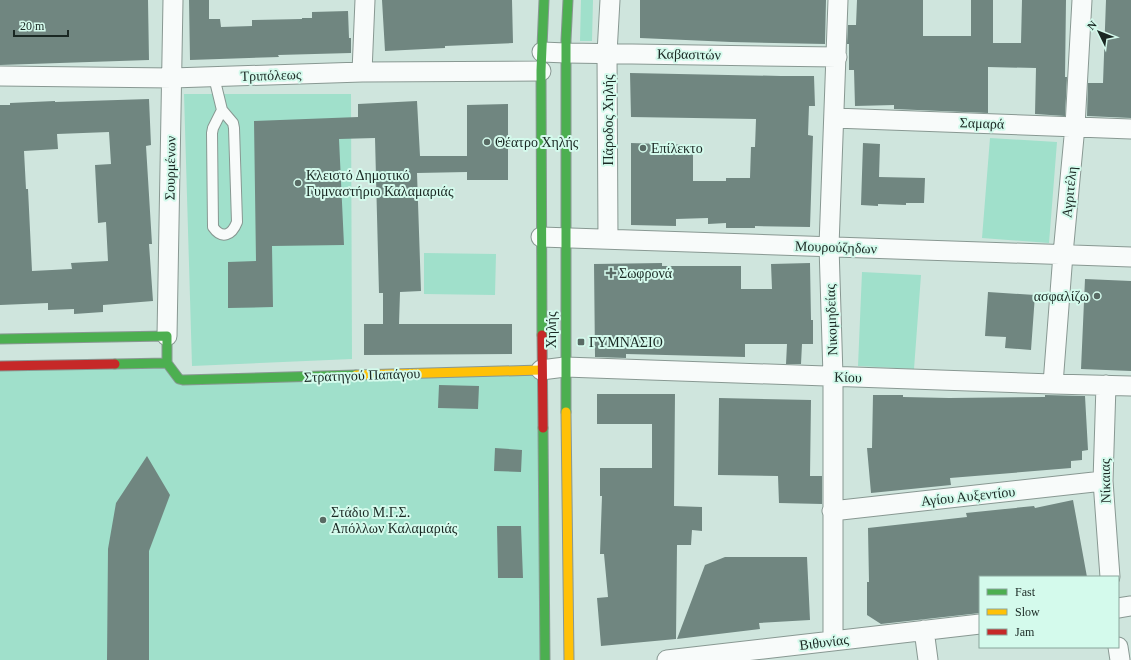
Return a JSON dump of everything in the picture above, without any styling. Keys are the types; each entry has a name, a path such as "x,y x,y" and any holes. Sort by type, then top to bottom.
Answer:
{"main road":[{"name":"Χηλής","path":"544,0 541,72 541,370 545,660"},
{"name":"Χηλής","path":"568,0 566,53 565,367 569,660"},
{"path":"0,339 167,336 167,363 0,366"},
{"name":"Στρατηγού Παπάγου","path":"167,363 179,379 184,380 541,370"}],"street":[{"name":"Σουρμένων","path":"167,336 173,0"},
{"path":"362,72 364,0"},
{"name":"Πάροδος Χηλής","path":"608,239 607,53 610,0"},
{"name":"Νικομηδείας","path":"834,641 832,511 833,376 829,246 838,0"},
{"name":"Αγριτέλη","path":"1053,384 1075,126 1082,0"},
{"name":"Καβασιτών","path":"542,52 836,57"},
{"name":"Τριπόλεως","path":"0,76 172,78 362,72 541,72"},
{"name":"Σαμαρά","path":"834,118 1131,129"},
{"name":"Μουρούζηδων","path":"541,237 1131,257"},
{"name":"Στρατηγού Παπάγου","path":"541,370 565,367"},
{"name":"Κίου","path":"565,367 1131,386"},
{"name":"Νίκαιας","path":"1106,385 1103,481 1110,576"},
{"name":"Αγίου Αυξεντίου","path":"832,511 1103,481"},
{"path":"1119,608 1131,606"},
{"name":"Βιθυνίας","path":"667,660 730,656 834,641 979,624"},
{"path":"924,630 928,660"},
{"path":"1118,648 1120,660"}],"lane":[{"path":"214,77 222,110 233,123 234,128 237,222 234,230 229,234 216,233 213,227 212,133 222,110"}],"green space":[{"path":"581,0 593,0 592,41 580,41"},
{"path":"184,94 351,94 352,359 192,366"},
{"path":"990,138 1057,142 1049,243 982,238"},
{"path":"424,253 496,254 495,295 424,294"},
{"path":"862,272 921,275 914,369 858,366"},
{"name":"Στάδιο Μ.Γ.Σ. Απόλλων Καλαμαριάς","path":"165,364 181,382 541,374 541,660 0,660 0,368"}],"building":[{"path":"0,0 148,0 149,60 0,65"},
{"path":"189,0 209,0 209,19 220,19 221,27 252,26 252,20 312,18 312,12 348,11 351,53 190,60"},
{"path":"382,0 512,0 513,43 445,46 445,48 385,51"},
{"path":"640,0 826,0 825,44 640,38"},
{"path":"857,0 923,0 923,36 971,36 971,0 993,0 993,43 1021,43 1022,0 1066,0 1065,77 1067,77 1065,116 1035,114 1036,68 988,67 988,113 894,109 894,105 855,106 854,70 849,70 849,44 847,44 848,25 856,25"},
{"path":"1106,0 1131,0 1131,118 1087,116 1088,83 1103,83"},
{"path":"630,73 814,76 815,106 809,106 808,135 813,136 810,227 755,226 755,228 726,228 726,223 708,224 708,218 676,219 676,226 631,225 631,143 693,145 693,181 726,181 726,178 750,178 751,147 755,147 756,119 631,117"},
{"path":"149,99 151,145 146,146 152,244 149,244 153,301 103,305 103,312 74,314 74,309 48,310 48,303 0,305 0,105 10,105 10,103","holes":["109,132 111,164 95,165 98,223 106,222 108,261 71,263 72,269 32,271 28,189 26,189 24,151 58,149 57,134"]},
{"path":"417,101 420,156 467,156 467,105 508,104 508,180 467,180 467,172 417,173 421,291 400,292 399,324 512,324 512,354 364,355 364,324 383,324 383,293 379,293 375,138 339,139 344,245 272,246 273,307 228,308 228,262 256,261 254,121 358,117 358,104"},
{"path":"863,143 880,144 879,177 925,178 924,203 906,203 906,205 878,204 878,206 861,205"},
{"path":"662,263 662,266 741,266 741,289 772,289 771,264 810,263 813,344 802,344 801,364 786,364 787,344 745,344 745,357 626,354 626,358 595,357 594,264"},
{"path":"1085,279 1131,281 1131,371 1081,369"},
{"path":"988,292 1035,295 1031,350 1005,348 1006,337 985,336"},
{"path":"439,385 479,386 478,409 438,408"},
{"path":"597,394 675,394 674,506 702,507 702,531 692,530 691,545 677,545 676,639 601,646 597,598 608,597 604,554 600,554 602,496 600,496 600,468 652,468 652,424 597,424"},
{"path":"873,395 949,398 1045,397 1045,395 1085,396 1088,450 1082,451 1082,460 1071,461 1071,468 950,478 951,485 871,493 867,448 872,448"},
{"path":"719,398 811,400 810,476 822,476 822,504 779,503 778,476 718,475"},
{"path":"495,448 522,450 521,472 494,471"},
{"path":"147,456 170,495 149,551 149,660 107,660 108,549 116,503"},
{"path":"1073,500 1087,576 979,576 979,613 881,624 867,615 867,582 869,582 868,528 967,517 966,513 1034,506 1035,508"},
{"path":"497,526 521,526 523,578 498,578"},
{"path":"725,557 807,557 810,620 759,623 760,629 677,639 705,565"}],"traffic: fast":[{"path":"542,335 541,71 544,0"},
{"path":"566,412 566,40 568,0"},
{"path":"0,339 167,336 167,363 179,379 183,380 356,375"},
{"path":"115,364 167,363"},
{"path":"543,428 545,660"}],"traffic: slow":[{"path":"356,375 541,370"},
{"path":"566,412 569,660"}],"traffic: jam":[{"path":"542,335 543,428"},
{"path":"0,366 115,364"}],"place":[{"name":"Θέατρο Χηλής","path":"487,142"},
{"name":"Επίλεκτο","path":"643,148"},
{"name":"Κλειστό Δημοτικό Γυμναστήριο Καλαμαριάς","path":"298,183"},
{"name":"Σωφρονά","path":"611,273"},
{"name":"ασφαλίζω","path":"1097,296"},
{"name":"ΓΥΜΝΑΣΙΟ","path":"581,342"},
{"name":"Στάδιο Μ.Γ.Σ. Απόλλων Καλαμαριάς","path":"323,520"}]}
